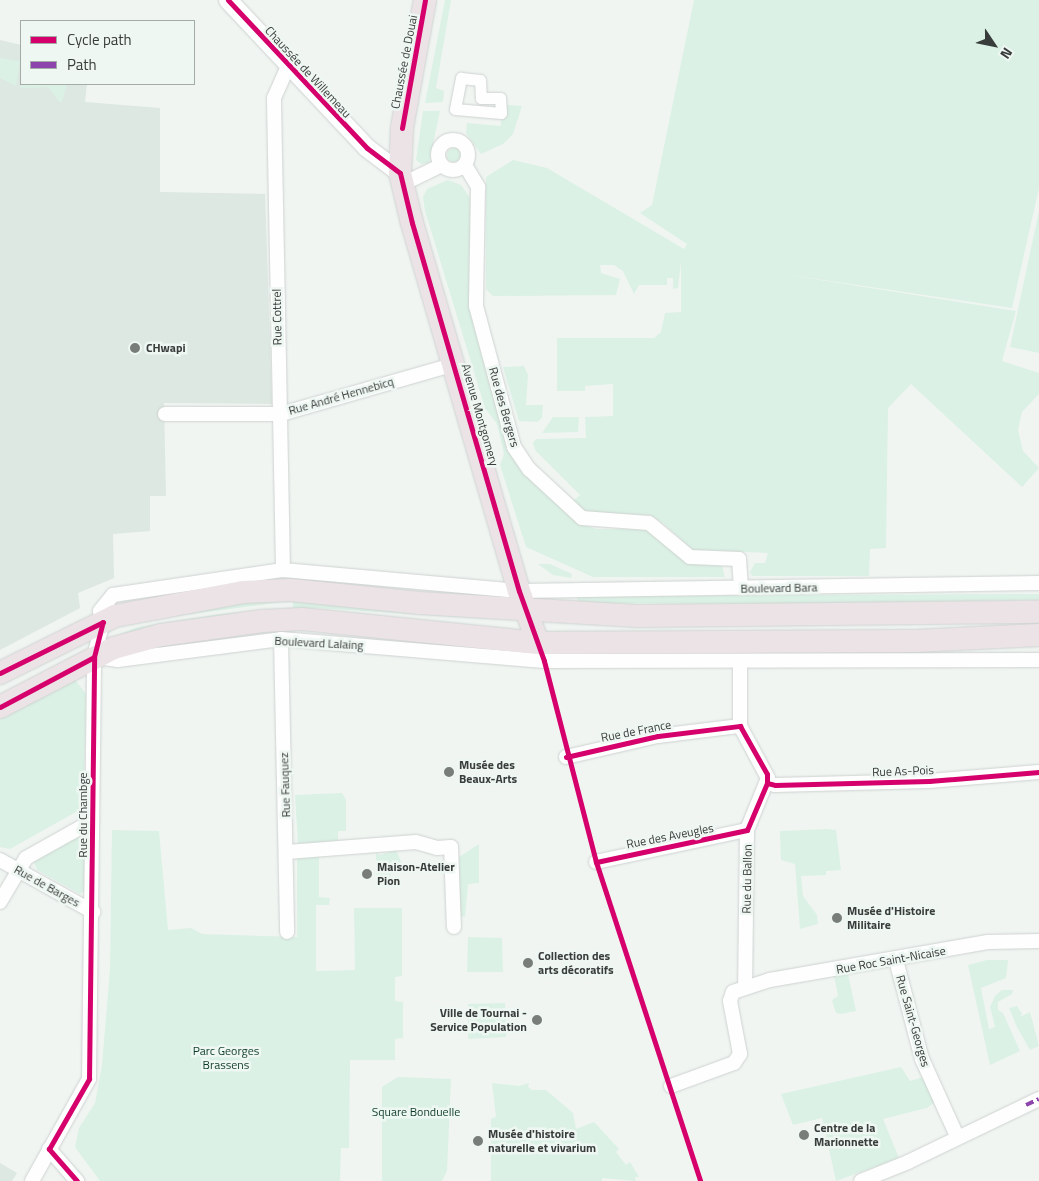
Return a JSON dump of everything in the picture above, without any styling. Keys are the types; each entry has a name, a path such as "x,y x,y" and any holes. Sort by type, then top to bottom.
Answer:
{"main road":[{"name":"Chaussée de Douai","path":"402,179 402,128 426,0"},
{"name":"Avenue Montgomery","path":"402,179 454,364 532,626"},
{"path":"0,674 115,616 161,605 243,592 291,590 419,603 605,642 915,641 1039,635"},
{"name":"Boulevard Bara","path":"532,626 638,616 1039,612"},
{"name":"Boulevard Lalaing","path":"0,707 94,657 161,635 262,621 302,619 532,626"}],"street":[{"name":"Chaussée de Willemeau","path":"228,0 288,67 367,148 402,179"},
{"name":"Rue Cottrel","path":"283,570 274,98 288,67"},
{"path":"461,78 480,80 481,98 500,98 501,112 455,109 461,78"},
{"path":"402,179 442,165 456,170 465,165 469,156 466,146 453,139 440,147 438,156 442,165"},
{"name":"Rue des Bergers","path":"465,165 478,187 476,306 514,447 529,468 582,518 649,523 690,557 739,559 741,588"},
{"name":"Rue André Hennebicq","path":"165,414 281,414 454,364"},
{"path":"104,622 100,611 113,595 283,570 532,626 740,662 1039,660"},
{"name":"Boulevard Bara","path":"532,626 741,588 1039,583"},
{"name":"Rue du Chambge","path":"32,1181 89,1079 94,912 92,821 94,657 104,622"},
{"name":"Boulevard Lalaing","path":"94,657 118,660 281,639 532,626"},
{"name":"Rue Fauquez","path":"281,639 287,852 287,932"},
{"path":"740,662 740,726 768,774 767,783"},
{"name":"Rue de France","path":"566,757 658,736 740,726"},
{"name":"Rue As-Pois","path":"767,783 776,786 929,781 1039,772"},
{"name":"Rue du Ballon","path":"745,987 747,830 767,783"},
{"path":"0,902 26,858 92,821"},
{"name":"Rue des Aveugles","path":"596,862 747,830"},
{"path":"287,852 416,842 437,848 451,847 454,927"},
{"name":"Rue de Barges","path":"0,860 94,912"},
{"name":"Rue Roc Saint-Nicaise","path":"745,987 770,980 896,960 988,942 1039,941"},
{"name":"Rue Saint-Georges","path":"896,960 922,1059 956,1136"},
{"path":"671,1086 734,1063 740,1054 730,1001 733,992 745,987"},
{"path":"861,1181 1039,1099"},
{"path":"49,1149 77,1181"}],"shaded area":[{"name":"CHwapi","path":"0,40 20,45 20,85 87,85 85,102 160,108 160,192 265,194 272,404 164,403 166,496 150,496 150,531 113,534 114,578 78,593 80,608 0,650"},
{"path":"0,1163 17,1173 12,1181 0,1181"}],"green space":[{"path":"445,0 451,0 436,88 444,91 443,102 425,103"},
{"path":"694,0 1039,0 1039,188 1012,308 776,273 1016,311 1002,361 1039,373 1039,394 1022,412 1018,430 1023,451 1039,468 1022,487 911,384 888,408 886,548 870,549 869,576 752,576 750,572 755,563 765,563 768,553 693,550 663,523 650,515 585,513 572,502 580,495 535,450 533,443 536,439 586,438 585,417 613,416 613,384 585,386 585,391 557,391 557,338 654,338 661,332 665,313 681,312 681,261 678,288 673,289 673,278 667,278 667,285 639,285 634,294 623,271 614,265 600,265 601,273 620,279 616,295 493,296 486,289 486,177 513,160 547,168 684,249 687,244 640,213 652,205"},
{"path":"0,58 20,61 16,86 0,78"},
{"path":"20,85 67,85 62,102 59,102 48,87 20,88"},
{"path":"501,104 522,106 513,134 503,144 481,154 466,133 467,123 501,126"},
{"path":"423,111 440,111 429,163 421,164 416,160"},
{"path":"451,148 457,148 461,155 457,162 451,162 447,158 447,152"},
{"path":"448,180 461,185 470,198 471,299 528,476 580,524 597,529 650,529 693,564 722,566 725,577 593,577 526,547 500,465 504,454 497,424 485,408 425,211 423,197 427,189"},
{"path":"1039,211 1039,353 1010,347"},
{"path":"524,366 528,375 526,405 543,405 542,418 537,422 519,421 503,367"},
{"path":"553,417 579,417 578,432 542,433"},
{"path":"538,564 550,564 572,574 571,578 553,575"},
{"path":"1039,594 1039,600 784,604 578,603 577,596"},
{"path":"258,598 491,619 316,608 120,634 138,627 220,614 293,608 293,602 282,602 154,619"},
{"path":"66,679 76,681 86,694 83,808 10,849 0,847 0,713"},
{"path":"342,793 346,800 346,831 338,831 338,843 298,844 295,795"},
{"name":"Parc Georges Brassens","path":"112,830 159,831 168,930 191,928 202,934 297,937 297,856 319,855 319,897 330,898 329,905 316,905 316,971 355,970 354,908 402,908 402,976 395,977 395,1001 403,1002 403,1038 395,1039 395,1060 350,1060 349,1148 341,1148 340,1181 100,1181 75,1147 79,1128 95,1103 102,1065 110,969"},
{"path":"836,830 841,870 826,871 826,875 801,876 803,896 817,915 818,924 800,929 795,864 781,860 780,831"},
{"path":"85,833 85,890 80,894 37,870 34,862 36,858"},
{"path":"479,844 479,883 468,884 465,917 461,916 458,896 459,857"},
{"path":"396,850 402,864 392,871 389,878 376,879 376,852 380,855"},
{"path":"468,937 502,938 503,972 467,972"},
{"path":"987,960 1008,960 1006,978 981,988 989,1029 995,1027 990,1007 995,996 1002,990 1013,990 1012,994 998,1002 998,1010 1003,1013 1020,1051 990,1065 968,965"},
{"path":"848,974 856,1011 836,1013 832,1000 838,996 834,976"},
{"path":"505,1003 506,1037 468,1039 468,1004"},
{"path":"1017,1006 1022,1014 1020,1017 1030,1012 1039,1046 1030,1050 1009,1008"},
{"path":"901,1067 910,1081 923,1077 935,1102 927,1108 883,1119 899,1158 836,1181 822,1118 793,1125 781,1094"},
{"name":"Square Bonduelle","path":"398,1077 451,1079 447,1171 442,1181 382,1181 382,1087"},
{"path":"492,1083 519,1086 529,1083 528,1087 532,1090 546,1090 573,1113 576,1129 594,1122 619,1149 616,1152 626,1165 630,1162 639,1177 635,1177 636,1181 602,1178 602,1181 491,1181 491,1119 496,1117"}],"marked path":[{"path":"1026,1105 1039,1099"}],"cycle path":[{"path":"228,0 367,148 400,173 412,223 519,591 544,661 596,862 700,1181"},
{"path":"402,128 425,0"},
{"path":"0,673 103,622"},
{"path":"77,1181 49,1149 89,1079 94,657 103,622"},
{"path":"0,707 94,657"},
{"path":"566,757 658,736 740,726 767,774 767,783 747,830 596,862"},
{"path":"767,783 775,785 929,781 1039,772"}],"place":[{"name":"CHwapi","path":"135,348"},
{"name":"Musée des Beaux-Arts","path":"449,772"},
{"name":"Maison-Atelier Pion","path":"367,874"},
{"name":"Musée d'Histoire Militaire","path":"837,918"},
{"name":"Collection des arts décoratifs","path":"528,963"},
{"name":"Ville de Tournai - Service Population","path":"537,1020"},
{"name":"Centre de la Marionnette","path":"804,1135"},
{"name":"Musée d'histoire naturelle et vivarium","path":"478,1141"}]}
